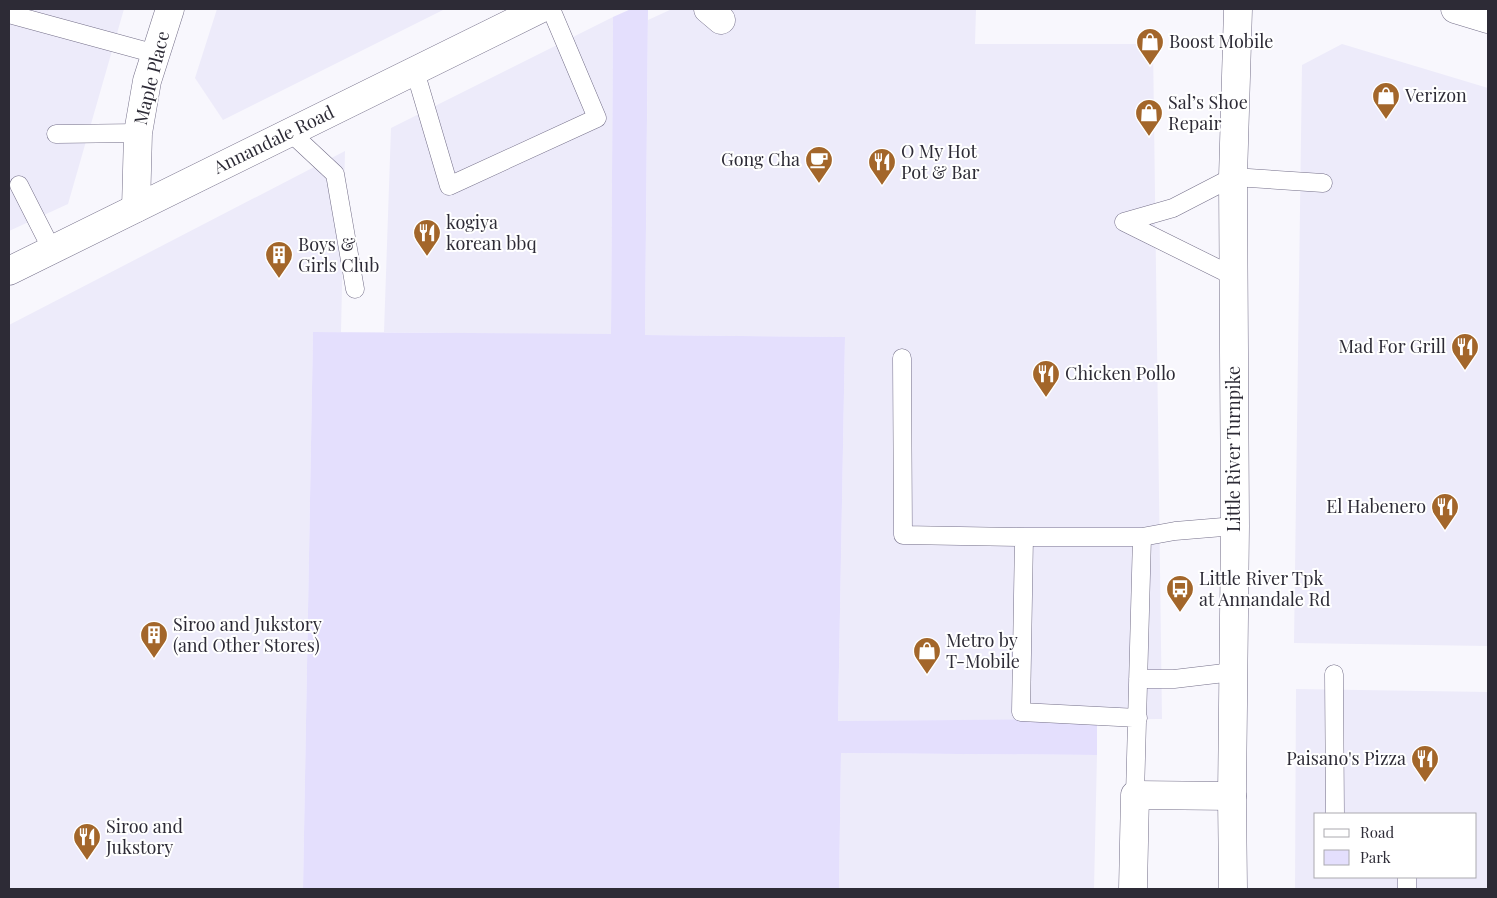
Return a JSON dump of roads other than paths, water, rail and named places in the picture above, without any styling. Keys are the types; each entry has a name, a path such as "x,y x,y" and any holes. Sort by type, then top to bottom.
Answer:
{"main road":[{"name":"Maple Place","path":"136,208 138,133 148,81 170,9"},
{"name":"Annandale Road","path":"9,272 540,9"},
{"path":"708,9 721,20 723,9"},
{"name":"Little River Turnpike","path":"1233,889 1232,796 1235,526 1233,177 1238,9"},
{"path":"1456,9 1488,19"},
{"path":"1133,889 1135,795 1232,796"}],"lane":[{"path":"416,70 449,186 597,118 551,9"},
{"path":"9,14 156,54"},
{"path":"290,132 335,174 355,289"},
{"path":"56,134 138,133"},
{"path":"1233,276 1124,222 1173,208 1233,177 1323,183"},
{"path":"19,185 52,250"},
{"path":"902,358 903,535 1142,536 1235,526"},
{"path":"1135,795 1142,536"},
{"path":"1024,537 1021,712 1138,718"},
{"path":"1138,679 1174,678 1233,672"},
{"path":"1334,674 1335,813"}],"place":[{"name":"Boost Mobile","path":"1150,66"},
{"name":"Verizon","path":"1386,120"},
{"name":"Sal’s Shoe Repair","path":"1149,137"},
{"name":"Gong Cha","path":"819,184"},
{"name":"O My Hot Pot & Bar","path":"882,186"},
{"name":"kogiya korean bbq","path":"427,257"},
{"name":"Boys & Girls Club","path":"279,279"},
{"name":"Mad For Grill","path":"1465,371"},
{"name":"Chicken Pollo","path":"1046,398"},
{"name":"El Habenero","path":"1445,531"},
{"name":"Little River Tpk at Annandale Rd","path":"1180,613"},
{"name":"Siroo and Jukstory (and Other Stores)","path":"154,659"},
{"name":"Metro by T-Mobile","path":"927,675"},
{"name":"Paisano's Pizza","path":"1425,783"},
{"name":"Siroo and Jukstory","path":"87,861"}]}
